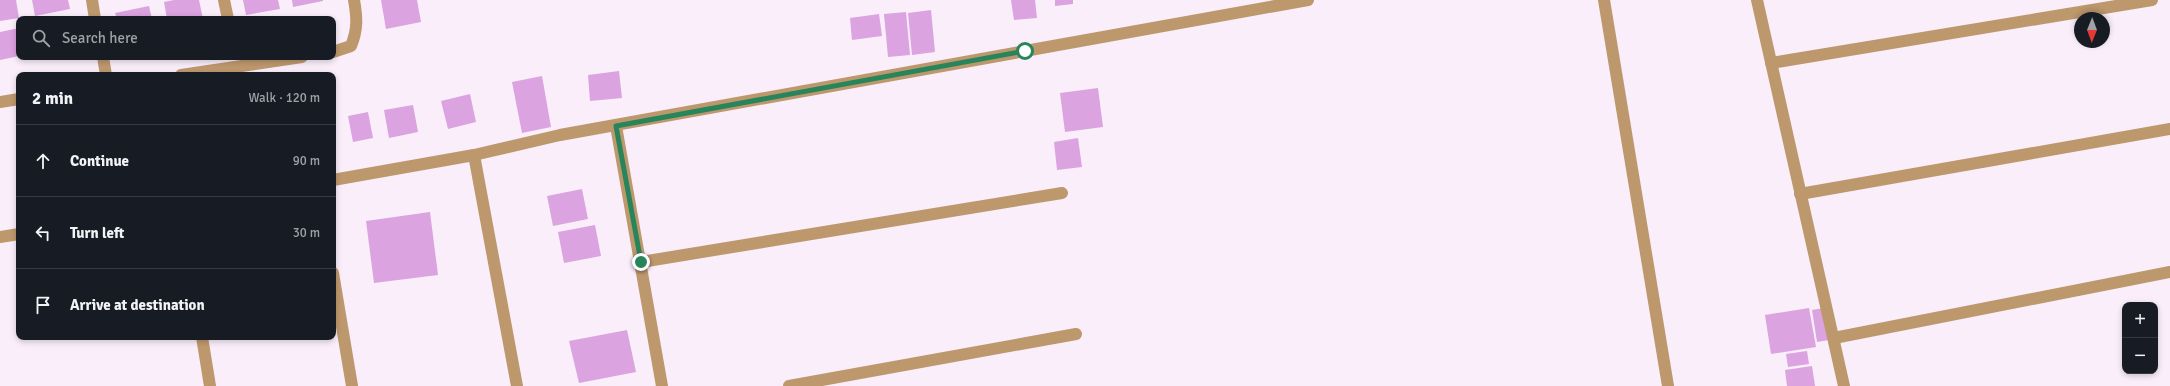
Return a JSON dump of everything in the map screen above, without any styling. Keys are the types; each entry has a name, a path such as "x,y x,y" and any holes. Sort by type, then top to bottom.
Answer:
{"street":[{"path":"92,0 95,16"},
{"path":"224,0 227,16"},
{"path":"336,51 351,46 357,32 357,16 354,0"},
{"path":"336,179 474,155 560,135 1308,0"},
{"path":"1604,0 1668,386"},
{"path":"1757,0 1844,386"},
{"path":"1771,63 2152,0"},
{"path":"104,60 106,72"},
{"path":"194,72 236,62 262,60"},
{"path":"0,102 16,99"},
{"path":"616,126 662,386"},
{"path":"1800,194 2170,129"},
{"path":"474,155 517,386"},
{"path":"641,262 1062,193"},
{"path":"0,237 16,234"},
{"path":"1834,338 2170,272"},
{"path":"336,291 352,386"},
{"path":"789,386 1076,334"},
{"path":"202,340 210,386"}],"building":[{"path":"0,0 16,0 19,16 16,16 16,18 0,21"},
{"path":"32,0 68,0 70,9 35,16"},
{"path":"174,0 199,0 202,16 166,16 164,2"},
{"path":"243,0 278,0 280,9 246,15"},
{"path":"292,0 323,0 323,1 293,7"},
{"path":"381,0 417,0 421,22 386,29"},
{"path":"1011,0 1035,0 1037,18 1014,20"},
{"path":"1055,0 1073,0 1073,4 1055,6"},
{"path":"149,6 151,16 116,16 115,13"},
{"path":"931,10 935,52 912,55 908,13"},
{"path":"906,12 910,55 888,57 884,14"},
{"path":"879,14 882,36 852,40 850,18"},
{"path":"16,29 16,57 0,60 0,32"},
{"path":"619,71 622,98 590,101 588,75"},
{"path":"542,76 551,127 522,133 512,82"},
{"path":"1098,88 1103,127 1065,132 1060,93"},
{"path":"470,94 476,122 448,129 441,101"},
{"path":"413,105 418,132 389,138 384,110"},
{"path":"368,112 373,138 353,142 348,116"},
{"path":"1078,138 1082,167 1057,170 1054,142"},
{"path":"582,189 588,219 553,226 547,196"},
{"path":"430,212 438,275 374,283 366,221"},
{"path":"595,225 601,256 564,263 558,232"},
{"path":"1809,308 1816,347 1771,354 1765,315"},
{"path":"1824,308 1829,340 1817,342 1812,310"},
{"path":"627,330 636,372 579,383 569,341"},
{"path":"1807,351 1809,364 1788,367 1786,354"},
{"path":"1812,366 1815,386 1787,386 1785,370"}],"route":[{"path":"641,262 616,126 1025,51"}]}
